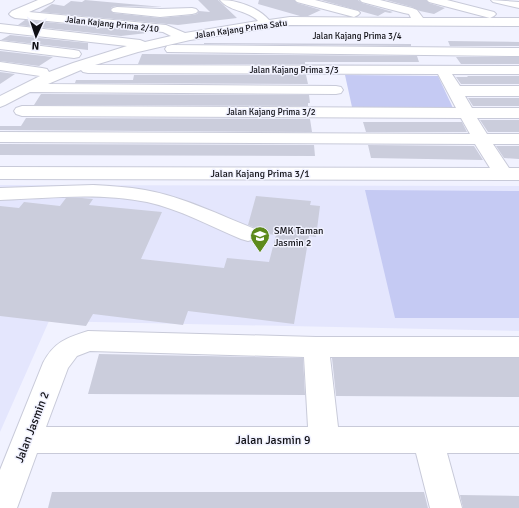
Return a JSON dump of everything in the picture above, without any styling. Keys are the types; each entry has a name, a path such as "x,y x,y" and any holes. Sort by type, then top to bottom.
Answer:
{"street":[{"path":"226,0 231,4 258,14 266,23"},
{"path":"302,0 355,13 366,21"},
{"path":"366,0 413,12 419,22"},
{"path":"433,0 488,13 516,22"},
{"path":"497,0 519,5"},
{"path":"0,20 48,2"},
{"path":"103,9 160,13 187,6"},
{"name":"Jalan Kajang Prima 2/10","path":"15,14 166,29 189,37"},
{"name":"Jalan Kajang Prima Satu","path":"0,102 22,90 69,69 101,58 145,46 266,23 290,21 516,22"},
{"path":"0,28 124,41 145,46 182,50 312,52 519,52"},
{"path":"189,37 271,36"},
{"path":"309,36 312,52 336,90 348,156"},
{"path":"432,36 441,52 454,91 481,139 511,174"},
{"path":"0,45 74,54"},
{"path":"0,66 42,72"},
{"name":"Jalan Kajang Prima 3/3","path":"69,69 519,70"},
{"path":"197,112 205,70"},
{"path":"0,90 336,90"},
{"path":"454,91 519,91"},
{"name":"Jalan Kajang Prima 3/2","path":"22,111 519,113"},
{"path":"153,156 164,111"},
{"path":"0,137 153,156 348,156 481,139 519,139"},
{"name":"Jalan Kajang Prima 3/1","path":"8,173 153,156 348,156 511,174"},
{"path":"8,173 0,194 104,192 146,196 183,207 248,234"},
{"name":"Jalan Jasmin 2","path":"1,508 56,364 68,349 88,341 316,347"},
{"path":"324,440 316,347 519,347"},
{"name":"Jalan Jasmin 9","path":"28,440 519,440"},
{"path":"428,440 446,508"}],"shaded area":[{"path":"345,75 438,76 453,108 352,107"},
{"name":"SMK Taman Jasmin 2","path":"0,185 519,186 519,331 49,321 0,432"},
{"path":"365,190 519,191 519,318 395,318"}],"building":[{"path":"85,0 163,7 117,6 112,7 110,10 113,13 160,18 192,15 197,14 199,11 210,12 198,0 218,0 237,18 178,25 40,12 52,4 64,6 71,1 82,2"},
{"path":"259,0 294,0 297,3 321,10 308,16 300,16 258,4"},
{"path":"321,0 358,0 362,3 393,12 385,12 378,16"},
{"path":"386,0 426,0 429,3 445,8 434,14"},
{"path":"25,20 147,33 121,36 18,25"},
{"path":"10,35 88,43 88,50 1,40"},
{"path":"448,41 519,42 519,46 450,46"},
{"path":"204,44 411,44 411,46"},
{"path":"0,51 53,57 39,66 0,61"},
{"path":"142,54 417,56 419,62 138,64"},
{"path":"456,57 519,57 519,64 461,64"},
{"path":"0,72 15,74 0,84"},
{"path":"134,75 306,75 308,84 75,83 76,80 133,80"},
{"path":"467,76 519,76 519,84 461,84 456,77 468,77"},
{"path":"41,94 309,95 310,103 308,103 308,106 34,105"},
{"path":"468,98 519,98 519,106 473,106"},
{"path":"26,118 310,119 312,132 0,130 0,126 21,126"},
{"path":"480,120 519,120 519,132 488,132"},
{"path":"363,122 462,122 467,132 366,132"},
{"path":"0,144 314,145 315,156 0,155"},
{"path":"368,145 474,146 483,160 371,158"},
{"path":"496,146 519,146 519,159 504,158"},
{"path":"256,196 311,201 310,205 320,206 316,237 309,236 294,324 188,311 183,325 93,314 86,326 0,316 0,206 19,208 24,202 60,206 66,198 82,198 93,199 89,205 162,212 141,259 224,268 227,258 269,262 276,235 260,233 256,228 248,225"},
{"path":"99,354 303,358 305,395 88,394"},
{"path":"332,358 519,358 519,397 336,396"},
{"path":"52,492 424,492 428,508 48,508"},
{"path":"460,495 519,496 519,508 463,508"}],"place":[{"name":"SMK Taman Jasmin 2","path":"260,253"}]}
